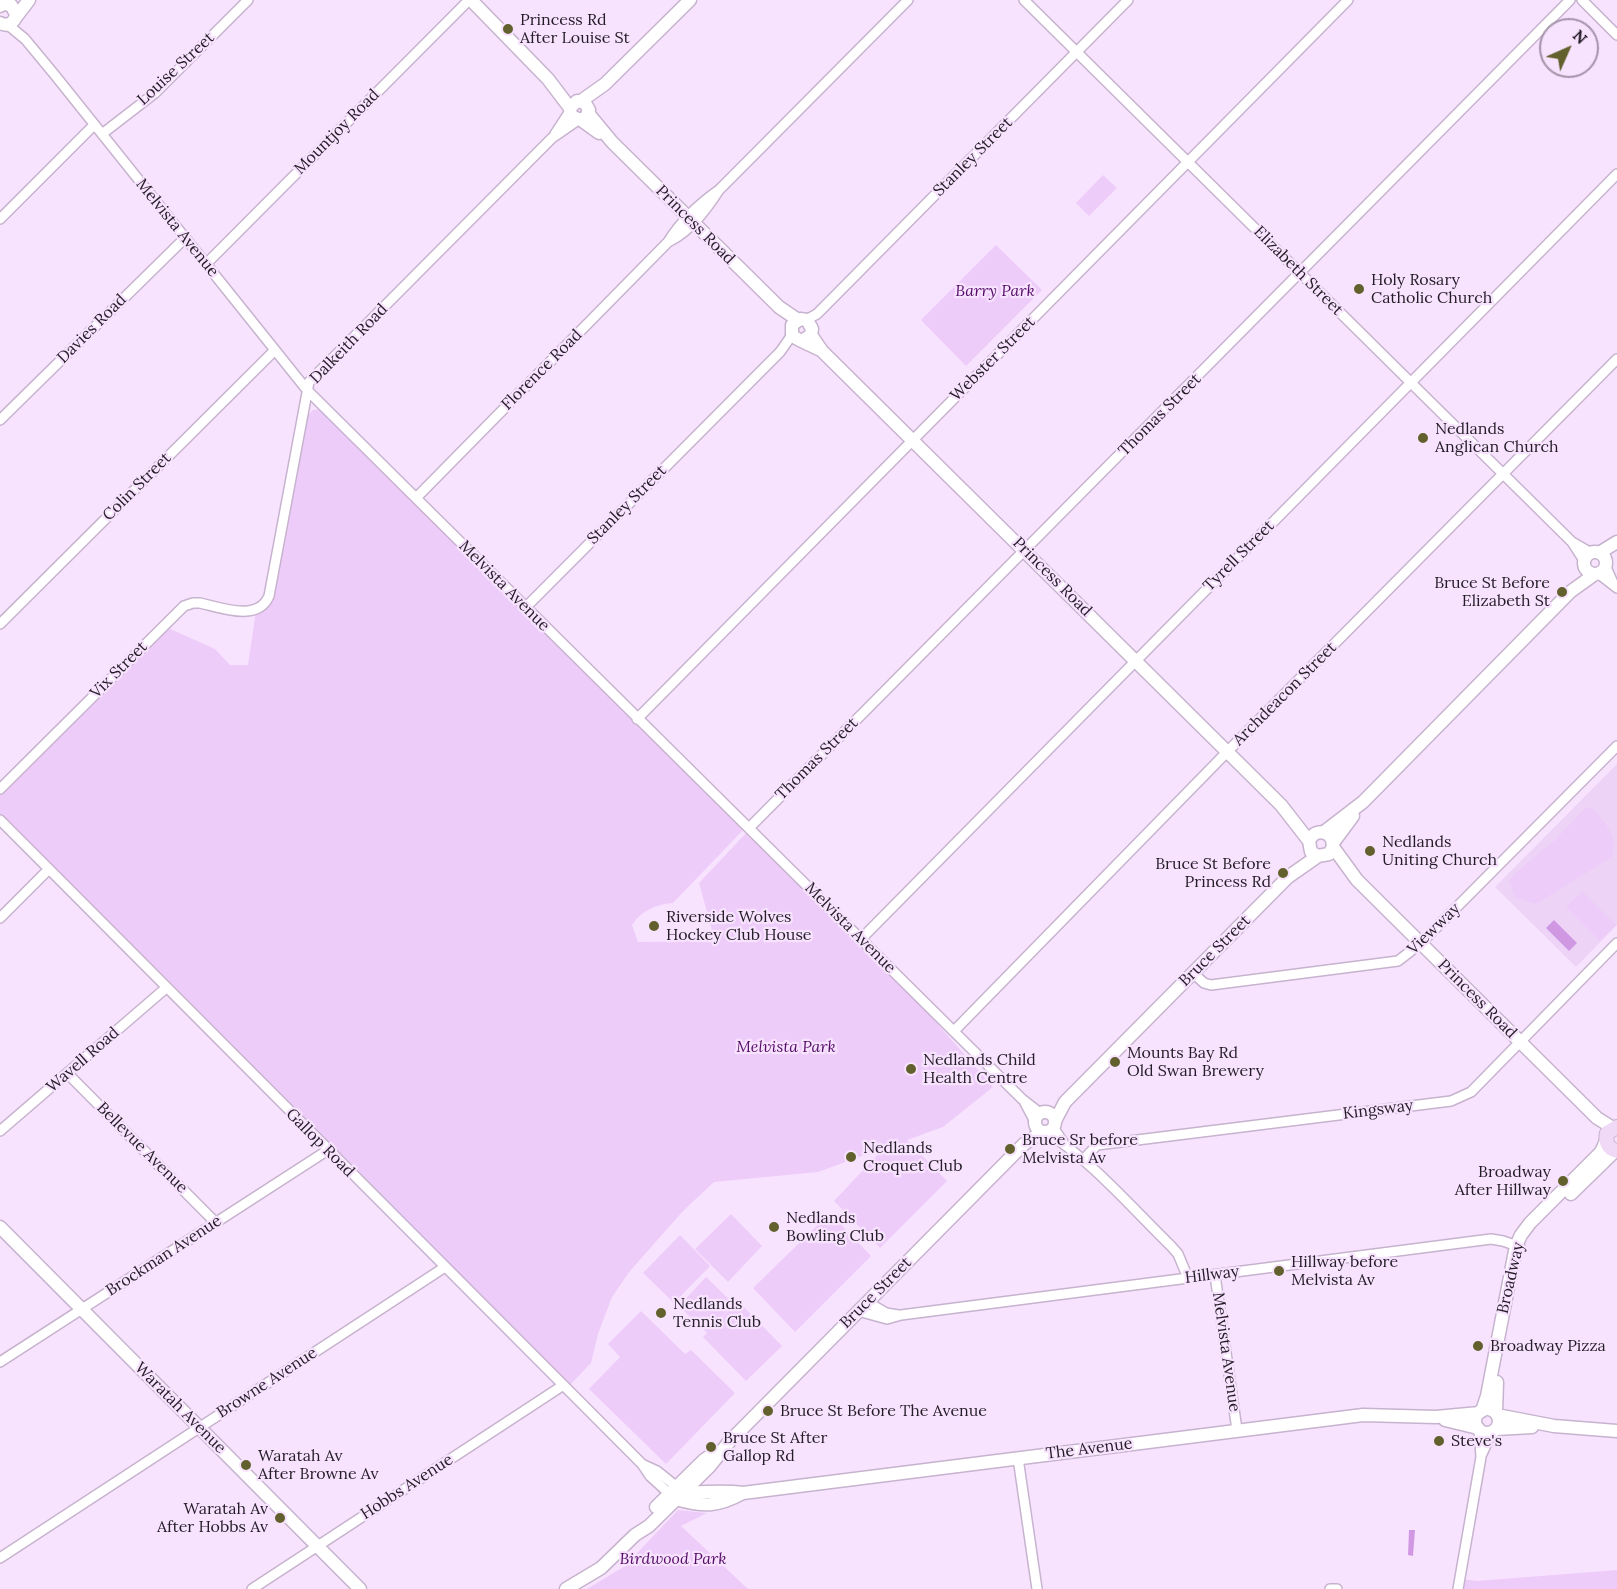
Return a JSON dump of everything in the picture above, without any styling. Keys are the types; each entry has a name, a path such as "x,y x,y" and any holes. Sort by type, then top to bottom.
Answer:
{"street":[{"path":"7,14 29,0"},
{"name":"Louise Street","path":"102,134 155,93 248,0"},
{"name":"Princess Road","path":"470,0 579,111 1315,838"},
{"name":"Mountjoy Road","path":"206,264 470,0"},
{"name":"Dalkeith Road","path":"259,609 267,602 269,596 309,382 690,0"},
{"name":"Florence Road","path":"416,498 668,242 682,235 691,220 719,190 908,0"},
{"name":"Elizabeth Street","path":"1024,0 1596,564 1616,588"},
{"name":"Stanley Street","path":"525,608 1128,0"},
{"name":"Webster Street","path":"637,719 1348,0"},
{"name":"Thomas Street","path":"749,828 1570,0"},
{"path":"1582,0 1617,35"},
{"name":"Melvista Avenue","path":"7,14 307,390 1178,1254 1188,1278"},
{"path":"0,219 94,125"},
{"name":"Tyrell Street","path":"862,939 1617,174"},
{"name":"Davies Road","path":"2,416 185,238"},
{"name":"Colin Street","path":"0,624 275,350"},
{"name":"Archdeacon Street","path":"954,1031 1617,359"},
{"name":"Bruce Street","path":"567,1589 601,1568 635,1536 650,1526 704,1460 729,1442 1288,877 1315,838 1363,802 1617,542"},
{"name":"Bruce Street","path":"1596,564 1617,548"},
{"name":"Vix Street","path":"0,789 184,606 193,603 242,611 259,609"},
{"name":"Viewway","path":"1193,973 1204,983 1211,985 1398,961 1421,943 1617,746"},
{"name":"Bruce Street","path":"1333,845 1363,802"},
{"name":"Gallop Road","path":"0,820 642,1464 650,1476 676,1493"},
{"path":"1329,835 1333,845 1329,854 1321,856 1311,852 1315,838 1329,835"},
{"name":"Princess Road","path":"1333,845 1357,880"},
{"name":"Princess Road","path":"1321,856 1357,880 1597,1118 1613,1139"},
{"name":"Bruce Street","path":"1288,877 1321,856"},
{"path":"0,918 49,869"},
{"name":"Kingsway","path":"1083,1160 1097,1145 1451,1101 1471,1092 1617,943"},
{"name":"Wavell Road","path":"0,1131 166,988"},
{"name":"Bellevue Avenue","path":"68,1074 215,1222"},
{"name":"Broadway","path":"1480,1412 1487,1396 1519,1247 1613,1139"},
{"name":"Brockman Avenue","path":"0,1362 328,1150"},
{"name":"Waratah Avenue","path":"0,1227 360,1589"},
{"name":"Hillway","path":"862,1307 887,1319 901,1315 1491,1239 1519,1247"},
{"name":"Broadway","path":"1496,1414 1495,1394 1519,1247"},
{"name":"Browne Avenue","path":"0,1558 445,1267"},
{"name":"Melvista Avenue","path":"1215,1275 1237,1430"},
{"name":"Hobbs Avenue","path":"252,1589 562,1386"},
{"path":"1481,1457 1476,1420 1480,1412 1489,1409 1496,1414 1554,1426 1617,1431"},
{"name":"The Avenue","path":"676,1493 697,1505 710,1506 729,1501 743,1493 1363,1414 1436,1417 1480,1412"},
{"path":"1456,1588 1481,1457 1499,1422 1496,1414"},
{"name":"The Avenue","path":"1436,1417 1478,1428"},
{"path":"1478,1428 1485,1432 1554,1426"},
{"path":"1018,1458 1037,1589"},
{"path":"1330,1589 1337,1589"}],"shaded area":[{"path":"1617,764 1617,925 1576,967 1495,887"},
{"path":"1554,920 1577,943 1569,951 1546,928"},
{"path":"1409,1530 1415,1530 1413,1556 1408,1555"}],"green space":[{"path":"1103,175 1117,188 1089,216 1076,203"},
{"name":"Barry Park","path":"996,245 1042,290 966,366 921,320"},
{"name":"Melvista Park","path":"321,409 745,828 673,903 650,909 636,920 632,925 638,942 715,941 699,883 749,830 862,938 993,1087 943,1127 907,1140 947,1181 880,1248 834,1201 884,1148 818,1172 714,1182 683,1211 630,1271 612,1297 598,1334 591,1363 567,1388 0,818 0,792 168,628 215,649 230,665 248,665 256,611 272,595 308,415 313,410"},
{"path":"1586,807 1592,808 1610,830 1613,842 1612,857 1536,904 1515,898 1509,881 1513,875 1554,841"},
{"path":"1582,891 1616,925 1600,941 1566,907"},
{"path":"830,1213 871,1256 795,1332 753,1288"},
{"path":"731,1214 762,1246 728,1282 695,1249"},
{"path":"680,1235 710,1266 674,1303 643,1273"},
{"path":"706,1277 734,1304 707,1333 679,1306"},
{"path":"738,1301 782,1346 746,1381 703,1337"},
{"path":"641,1311 685,1354 691,1350 735,1393 666,1464 589,1389 620,1357 608,1344"},
{"name":"Birdwood Park","path":"678,1510 707,1513 681,1526 748,1589 587,1589 625,1566"},
{"path":"1617,1570 1617,1589 1458,1589 1460,1579 1477,1581"}],"place":[{"name":"Princess Rd After Louise St","path":"508,29"},
{"name":"Holy Rosary Catholic Church","path":"1359,289"},
{"name":"Nedlands Anglican Church","path":"1423,438"},
{"name":"Bruce St Before Elizabeth St","path":"1562,592"},
{"name":"Nedlands Uniting Church","path":"1370,851"},
{"name":"Bruce St Before Princess Rd","path":"1283,873"},
{"name":"Riverside Wolves Hockey Club House","path":"654,926"},
{"name":"Mounts Bay Rd Old Swan Brewery","path":"1115,1062"},
{"name":"Nedlands Child Health Centre","path":"911,1069"},
{"name":"Bruce Sr before Melvista Av","path":"1010,1149"},
{"name":"Nedlands Croquet Club","path":"851,1157"},
{"name":"Broadway After Hillway","path":"1563,1181"},
{"name":"Nedlands Bowling Club","path":"774,1227"},
{"name":"Hillway before Melvista Av","path":"1279,1271"},
{"name":"Nedlands Tennis Club","path":"661,1313"},
{"name":"Broadway Pizza","path":"1478,1346"},
{"name":"Bruce St Before The Avenue","path":"768,1411"},
{"name":"Steve's","path":"1439,1441"},
{"name":"Bruce St After Gallop Rd","path":"711,1447"},
{"name":"Waratah Av After Browne Av","path":"246,1465"},
{"name":"Waratah Av After Hobbs Av","path":"280,1518"}]}
